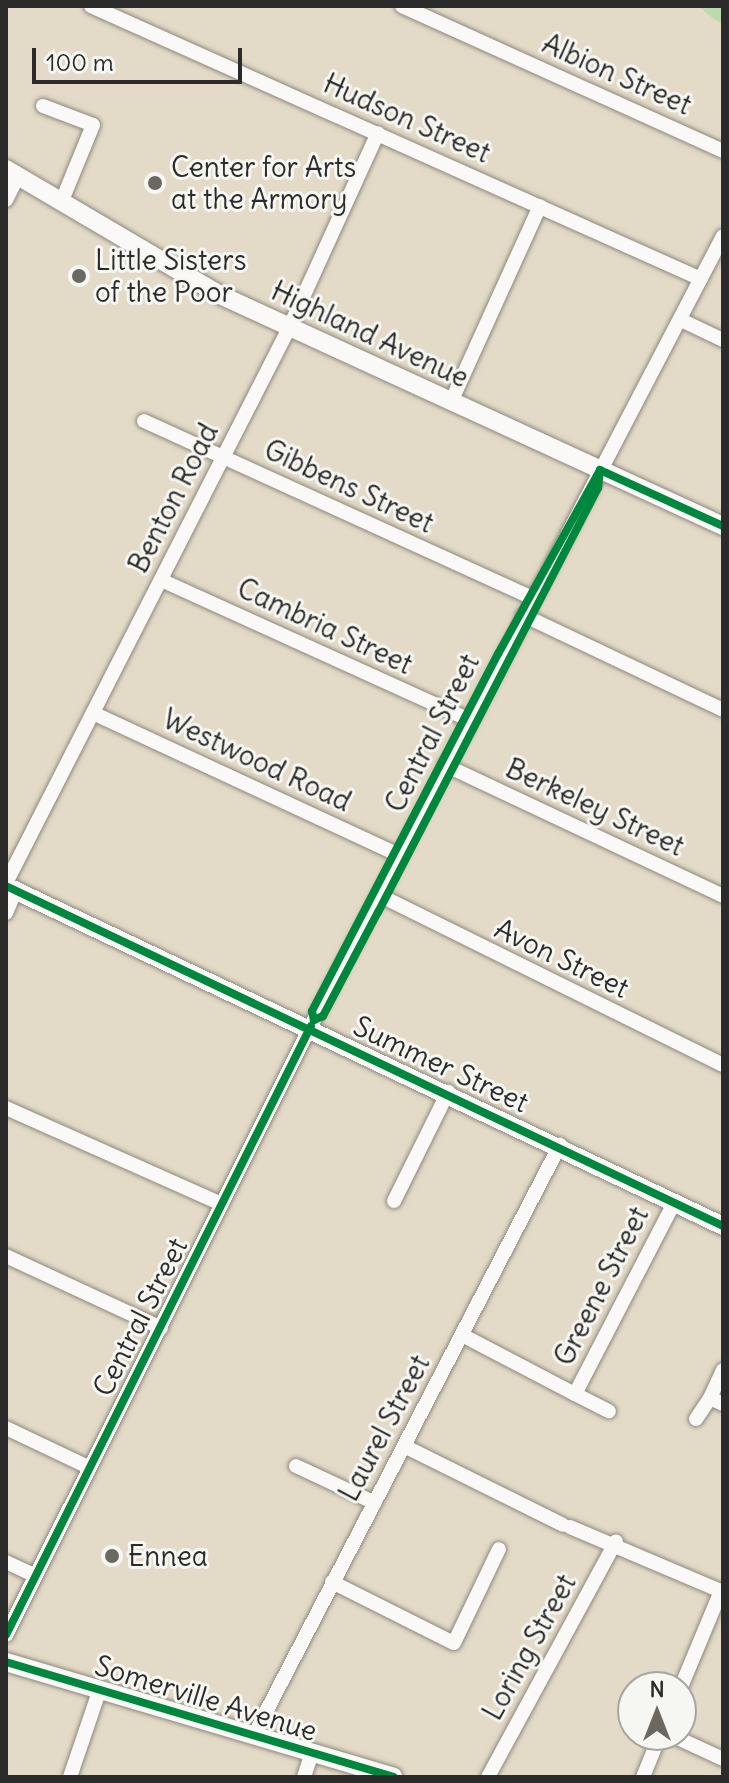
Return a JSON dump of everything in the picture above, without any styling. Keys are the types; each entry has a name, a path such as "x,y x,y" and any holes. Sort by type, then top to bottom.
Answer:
{"main road":[{"name":"Highland Avenue","path":"12,173 289,328 723,526"},
{"name":"Summer Street","path":"9,886 311,1026 723,1226"},
{"name":"Somerville Avenue","path":"6,1662 393,1777"}],"street":[{"name":"Hudson Street","path":"91,6 701,279"},
{"name":"Albion Street","path":"402,6 723,151"},
{"path":"43,106 93,125 61,203"},
{"name":"Benton Road","path":"6,913 9,886 93,713 289,328 378,133"},
{"path":"6,200 12,173"},
{"path":"451,402 540,206"},
{"name":"Central Street","path":"6,1635 311,1026 723,236"},
{"path":"681,320 723,340"},
{"name":"Gibbens Street","path":"144,421 532,598"},
{"name":"Cambria Street","path":"161,580 469,720"},
{"path":"523,615 723,710"},
{"name":"Westwood Road","path":"93,713 399,855"},
{"name":"Berkeley Street","path":"445,765 723,896"},
{"name":"Avon Street","path":"379,895 723,1065"},
{"path":"394,1201 448,1092"},
{"path":"6,1108 222,1204"},
{"name":"Laurel Street","path":"254,1735 560,1145"},
{"name":"Greene Street","path":"575,1394 674,1203"},
{"path":"6,1256 161,1328"},
{"name":"Greene Street","path":"462,1335 609,1411"},
{"path":"696,1419 716,1401 723,1370"},
{"path":"6,1428 88,1467"},
{"path":"406,1447 566,1526 616,1541 722,1591 688,1671"},
{"path":"296,1466 375,1503"},
{"name":"Loring Street","path":"488,1777 616,1541"},
{"path":"332,1582 454,1643 499,1549"},
{"path":"6,1562 34,1575"},
{"path":"70,1777 100,1689"},
{"path":"697,1747 723,1759"},
{"path":"643,1777 654,1751"},
{"path":"304,1777 312,1753"}],"green space":[{"path":"698,6 723,6 723,24 715,20"}],"cycle path":[{"path":"600,470 598,488 378,912 323,1016 314,1020 312,1011 498,654 600,470"},
{"path":"600,470 723,526"},
{"path":"6,886 723,1226"},
{"path":"6,1635 311,1026"},
{"path":"6,1662 393,1777"}],"place":[{"name":"Center for Arts at the Armory","path":"155,183"},
{"name":"Little Sisters of the Poor","path":"79,276"},
{"name":"Ennea","path":"112,1556"}]}
